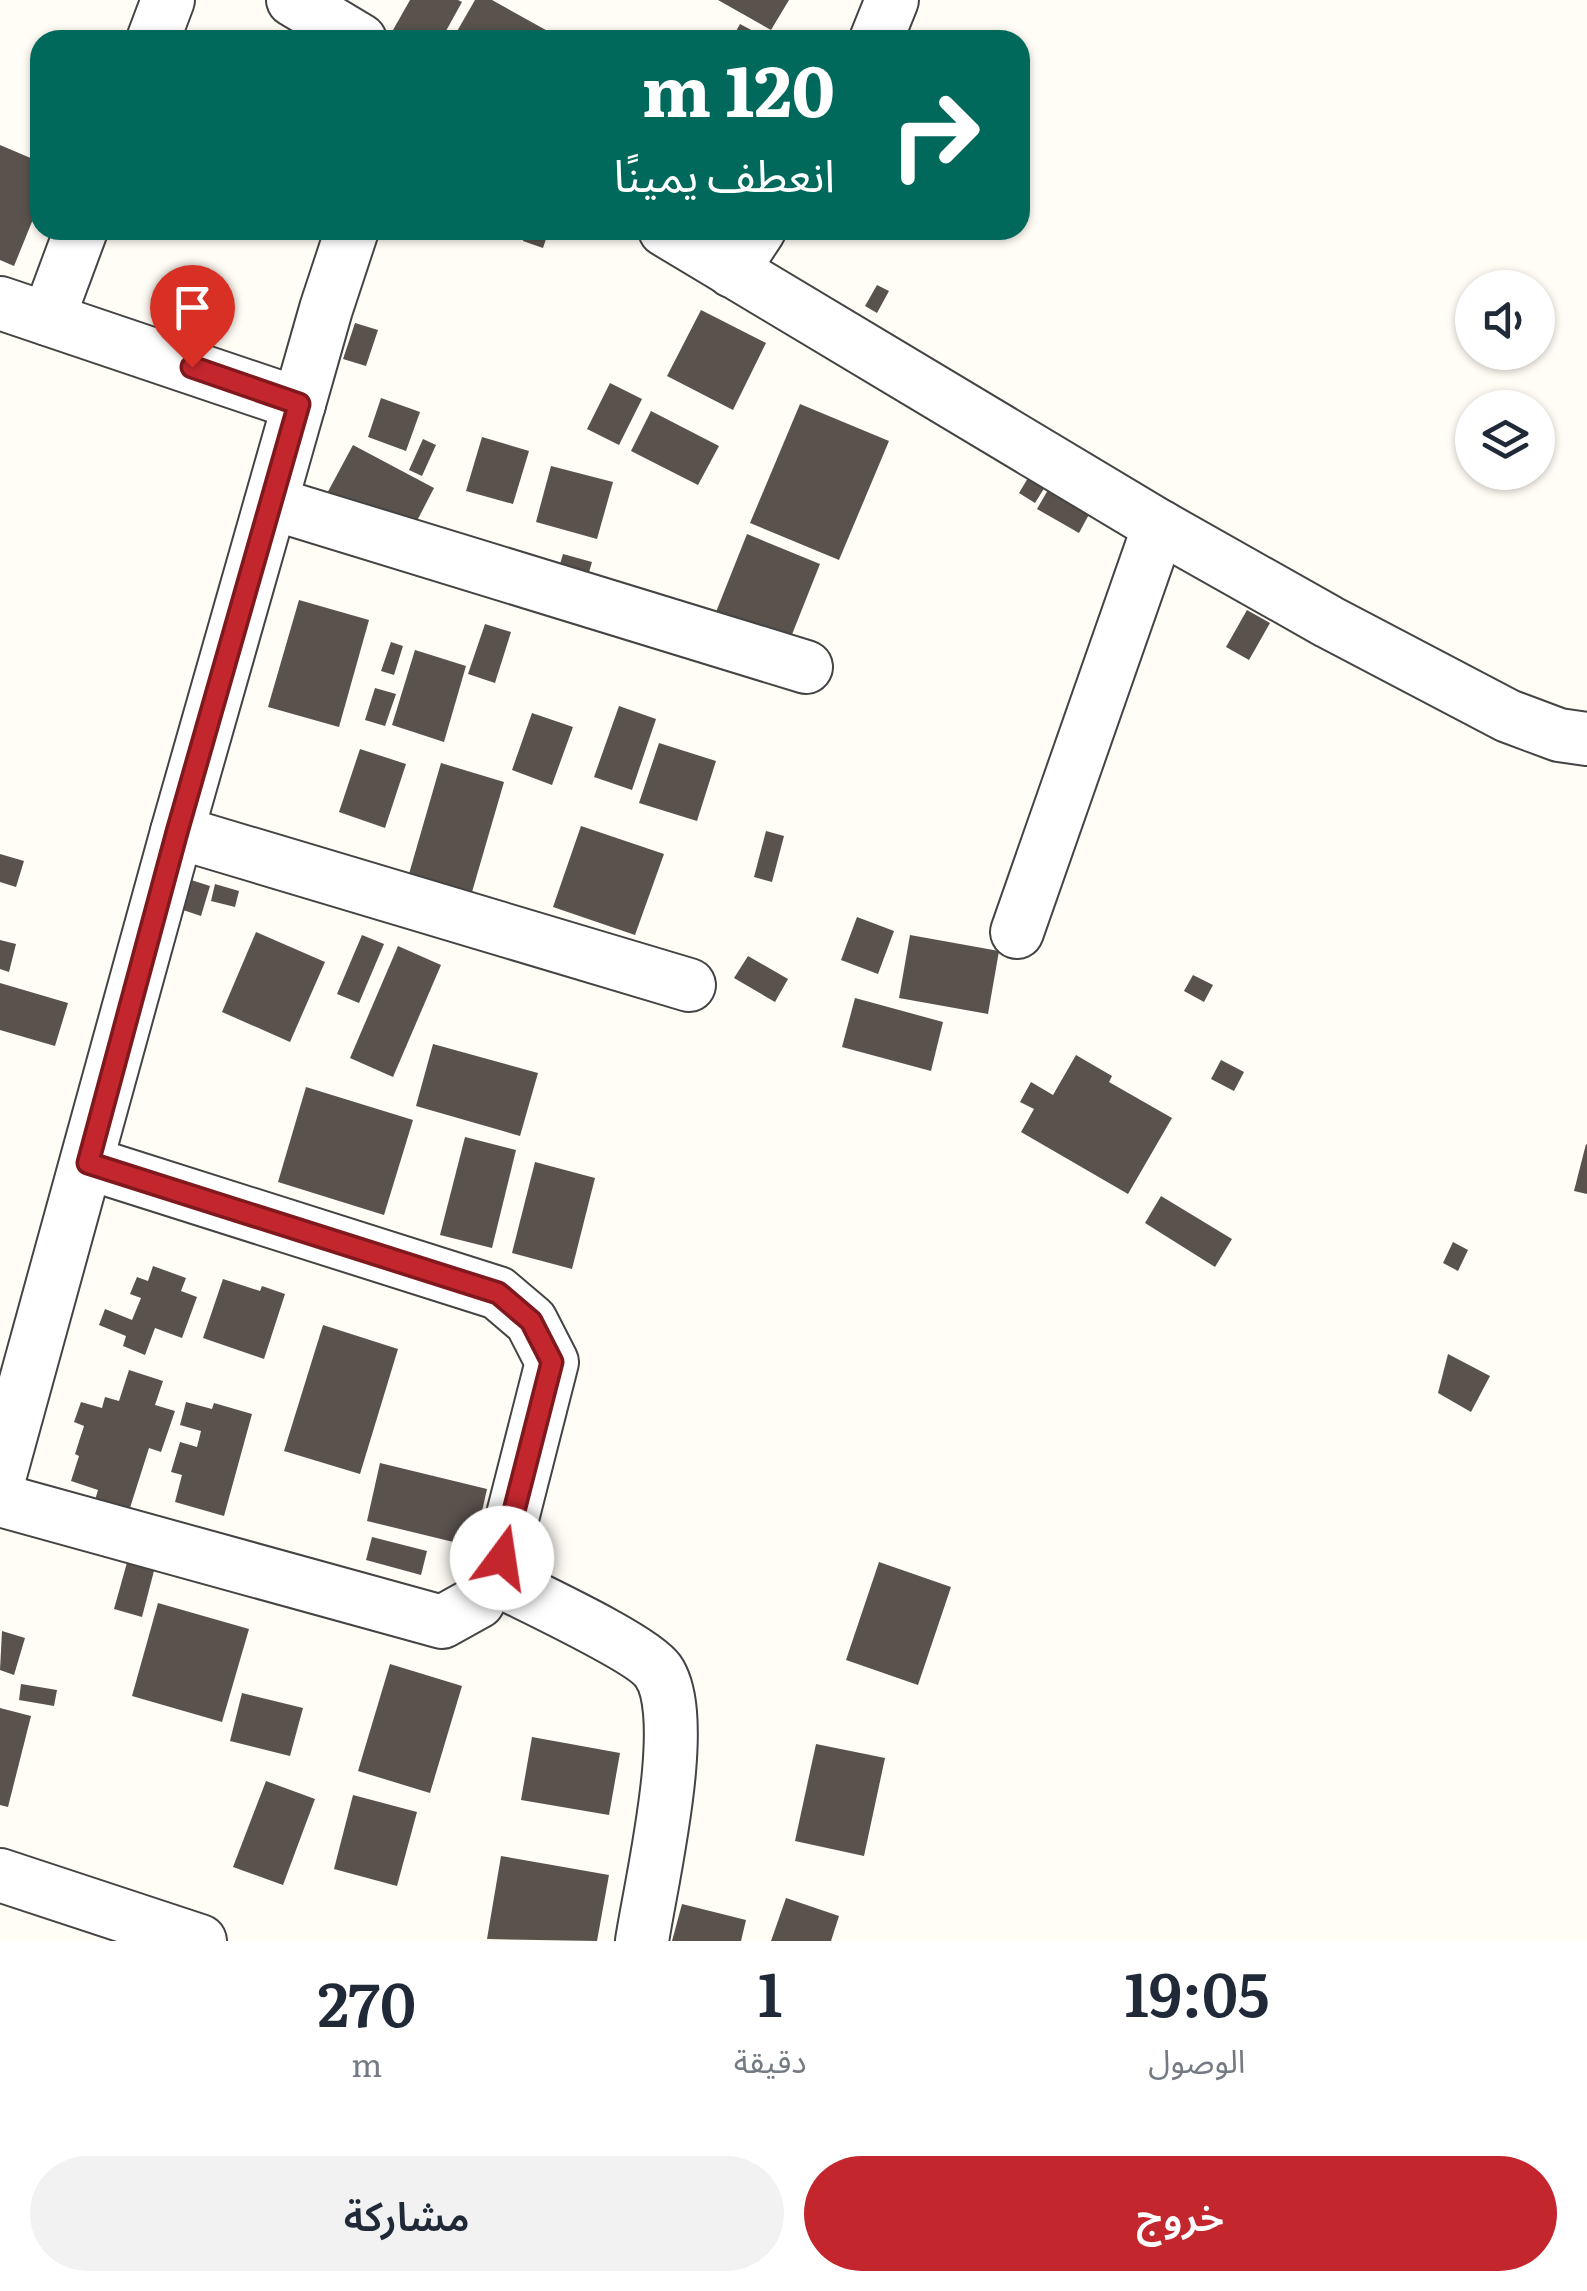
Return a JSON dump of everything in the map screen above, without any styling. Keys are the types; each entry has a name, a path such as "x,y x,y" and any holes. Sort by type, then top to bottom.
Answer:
{"street":[{"path":"156,30 168,0"},
{"path":"293,0 343,30"},
{"path":"880,30 892,0"},
{"path":"74,240 24,311 299,404"},
{"path":"0,1475 177,832 349,240"},
{"path":"706,240 746,250 1159,526 1329,622 1508,716 1558,735 1587,739"},
{"path":"271,504 806,667"},
{"path":"1017,932 1159,526"},
{"path":"177,832 689,985"},
{"path":"0,1500 442,1622 478,1602 502,1558 552,1362 531,1321 498,1293 88,1163"},
{"path":"492,1577 616,1642 656,1668 670,1696 673,1744 642,1941"},
{"path":"0,1875 200,1941"}],"building":[{"path":"410,0 462,2 447,30 393,30"},
{"path":"475,0 492,0 546,30 458,30"},
{"path":"718,0 789,0 771,30"},
{"path":"0,145 30,158 30,227 14,266 0,260"},
{"path":"523,240 546,240 543,248"},
{"path":"877,285 889,291 877,313 865,306"},
{"path":"701,310 766,343 733,410 667,376"},
{"path":"355,323 378,330 366,366 343,359"},
{"path":"610,383 642,399 619,445 587,429"},
{"path":"381,398 420,412 406,451 368,437"},
{"path":"800,404 889,441 839,560 750,523"},
{"path":"651,411 719,446 698,485 631,451"},
{"path":"482,437 529,451 513,504 466,491"},
{"path":"423,439 436,445 422,476 409,470"},
{"path":"353,445 434,488 406,542 324,499"},
{"path":"551,466 613,482 597,539 536,522"},
{"path":"1028,478 1045,487 1035,503 1019,493"},
{"path":"1052,483 1093,507 1079,533 1037,509"},
{"path":"747,534 820,564 789,642 716,612"},
{"path":"563,554 592,562 583,593 554,584"},
{"path":"299,600 369,620 339,727 268,707"},
{"path":"1247,610 1270,623 1249,660 1226,647"},
{"path":"485,624 511,632 495,683 468,674"},
{"path":"391,642 403,646 394,675 381,671"},
{"path":"415,650 466,666 444,742 392,725"},
{"path":"375,688 396,694 385,726 365,720"},
{"path":"619,706 656,719 632,790 594,777"},
{"path":"532,713 573,727 552,785 512,770"},
{"path":"659,743 716,761 697,821 639,803"},
{"path":"360,749 406,764 385,828 339,812"},
{"path":"441,763 504,782 472,892 409,874"},
{"path":"581,826 664,854 635,935 553,907"},
{"path":"766,831 784,836 772,882 754,877"},
{"path":"0,854 24,861 16,887 0,882"},
{"path":"188,879 210,886 201,916 180,909"},
{"path":"215,884 239,891 235,907 211,901"},
{"path":"857,917 894,931 878,974 841,960"},
{"path":"256,932 325,962 290,1042 222,1012"},
{"path":"362,935 384,944 359,1003 337,994"},
{"path":"910,935 999,951 988,1014 899,998"},
{"path":"0,940 16,944 9,972 0,969"},
{"path":"398,946 441,965 393,1077 350,1058"},
{"path":"748,956 788,979 775,1002 734,978"},
{"path":"1193,975 1213,985 1204,1002 1184,991"},
{"path":"0,983 68,1003 55,1046 0,1030"},
{"path":"855,998 943,1022 931,1071 842,1047"},
{"path":"433,1044 538,1073 520,1136 416,1106"},
{"path":"1076,1055 1112,1076 1109,1082 1172,1118 1128,1194 1021,1132 1034,1109 1020,1102 1031,1082 1053,1095"},
{"path":"1221,1060 1244,1072 1234,1091 1211,1079"},
{"path":"306,1087 413,1120 384,1215 278,1182"},
{"path":"465,1137 516,1150 492,1248 440,1235"},
{"path":"1587,1145 1587,1194 1574,1191"},
{"path":"535,1162 595,1178 572,1269 512,1253"},
{"path":"1161,1196 1232,1239 1215,1267 1145,1223"},
{"path":"1453,1242 1468,1250 1458,1271 1443,1263"},
{"path":"153,1266 186,1278 181,1291 197,1297 182,1338 155,1328 145,1355 123,1346 126,1336 99,1325 105,1309 132,1320 141,1298 130,1294 137,1277 148,1281"},
{"path":"223,1279 285,1294 264,1359 203,1338"},
{"path":"323,1325 398,1349 360,1474 284,1451"},
{"path":"1448,1354 1490,1376 1471,1412 1438,1393"},
{"path":"129,1370 163,1381 155,1405 175,1411 161,1452 149,1448 129,1511 95,1500 98,1490 71,1481 84,1426 74,1422 81,1402 102,1408 105,1397 119,1401"},
{"path":"186,1402 212,1409 214,1403 252,1414 224,1516 175,1502 182,1475 171,1472 180,1442 197,1447 201,1431 180,1425"},
{"path":"380,1463 487,1489 474,1547 367,1521"},
{"path":"372,1537 427,1551 421,1575 366,1560"},
{"path":"128,1559 155,1567 142,1617 114,1609"},
{"path":"879,1562 951,1587 918,1685 846,1660"},
{"path":"158,1603 249,1629 222,1722 132,1696"},
{"path":"2,1631 25,1638 14,1675 0,1670"},
{"path":"390,1664 462,1686 430,1793 358,1771"},
{"path":"21,1684 57,1690 54,1706 19,1700"},
{"path":"242,1693 303,1708 290,1756 230,1741"},
{"path":"0,1708 31,1716 8,1807 0,1805"},
{"path":"532,1737 620,1753 609,1815 521,1800"},
{"path":"816,1744 885,1758 864,1856 795,1841"},
{"path":"266,1781 315,1799 283,1885 233,1867"},
{"path":"353,1795 417,1812 397,1886 334,1869"},
{"path":"501,1856 609,1875 597,1941 487,1939"},
{"path":"786,1898 839,1916 831,1941 771,1941"},
{"path":"682,1904 746,1920 741,1941 672,1941"}],"route":[{"path":"192,367 299,404 88,1163 498,1293 531,1321 552,1362 502,1558"}]}
